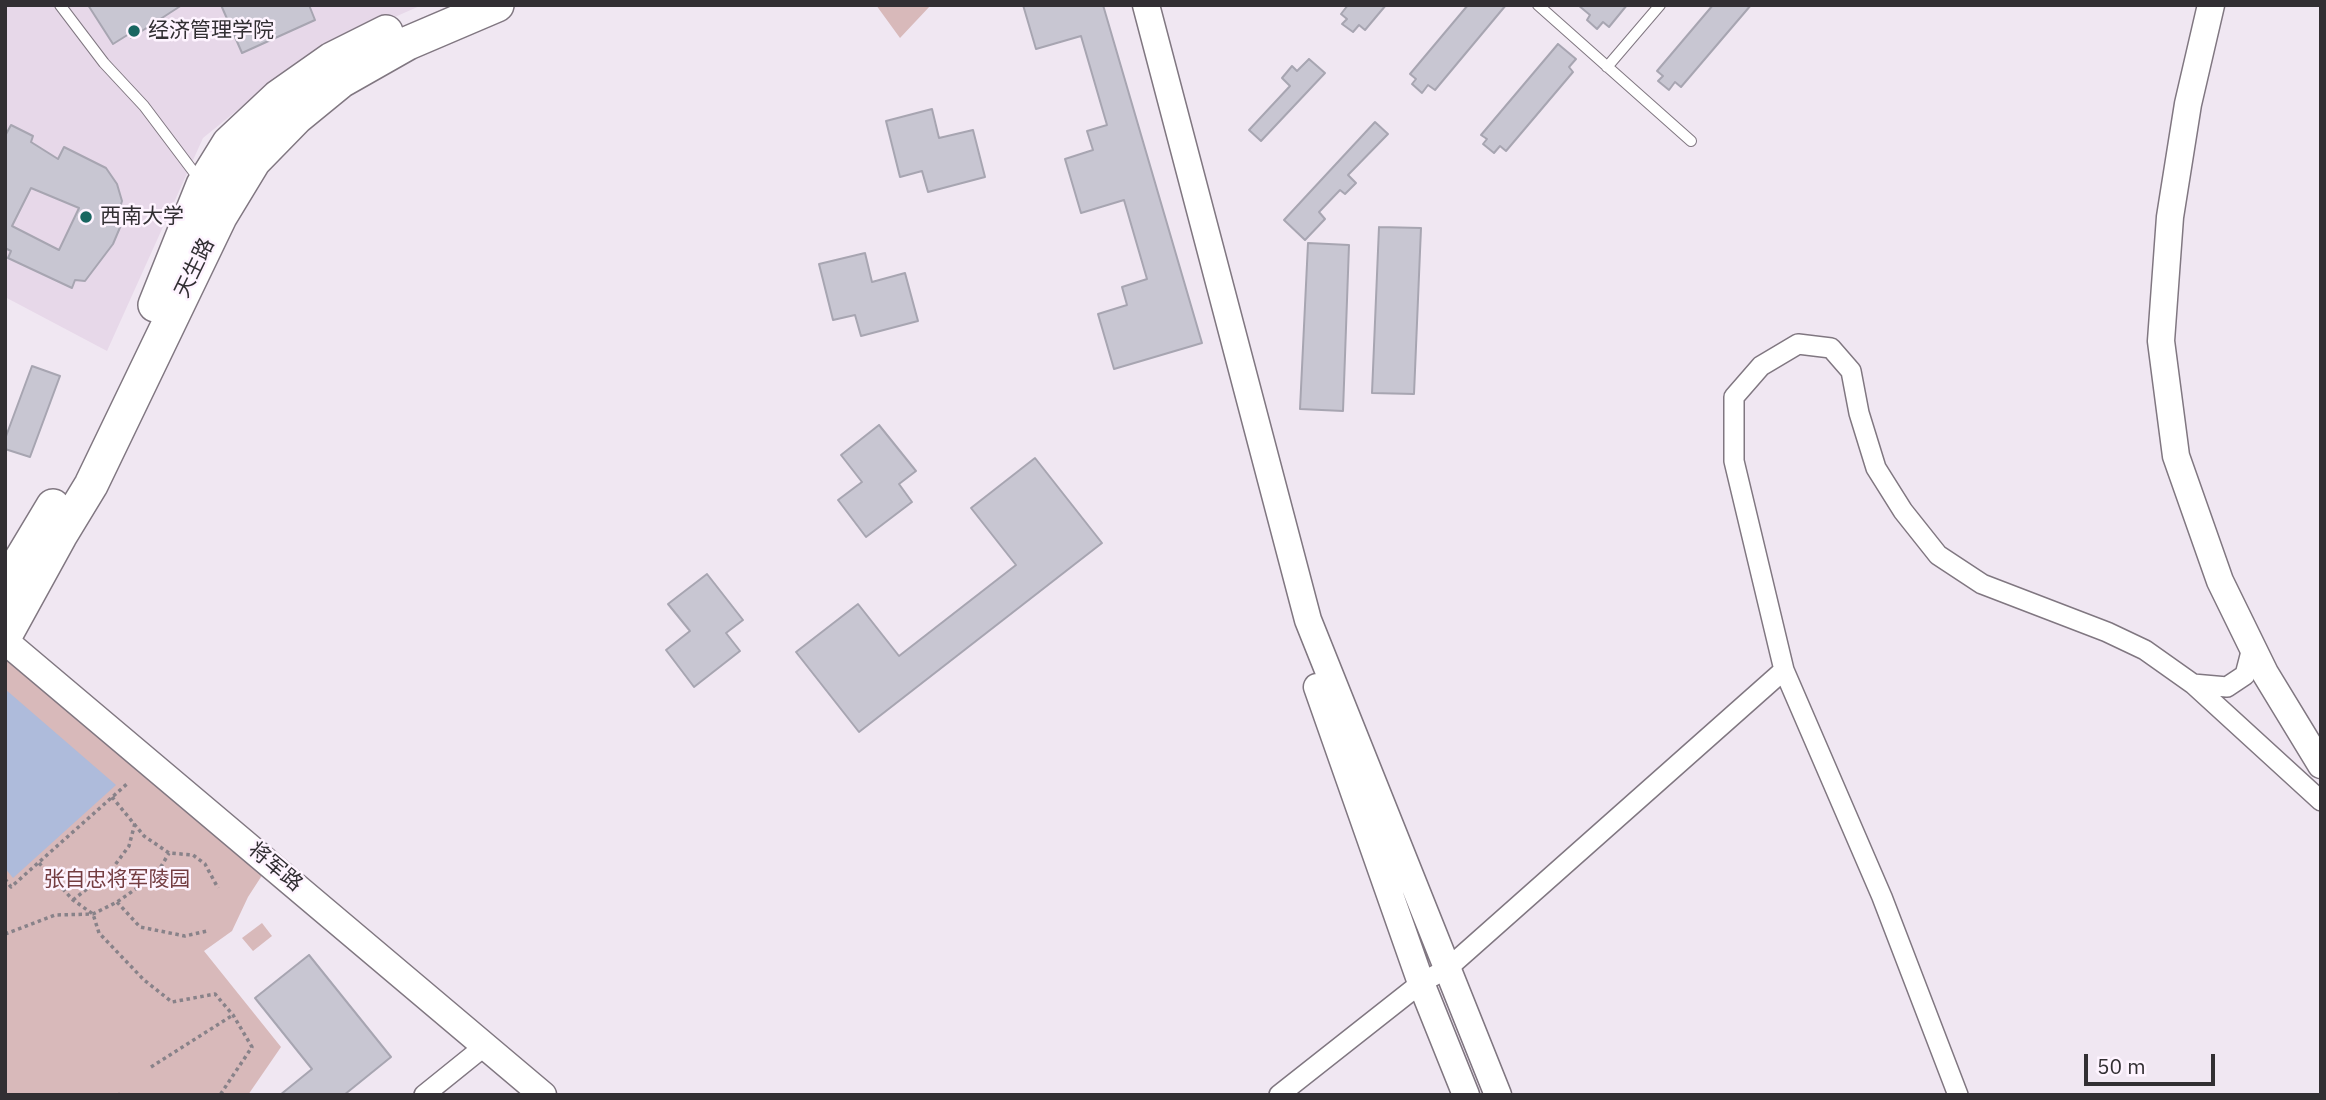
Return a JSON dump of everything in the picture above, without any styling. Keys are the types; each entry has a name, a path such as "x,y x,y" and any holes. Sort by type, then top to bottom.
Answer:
{"highway":[{"name":"天生路","path":"5,638 91,485 213,202 214,170 229,143 278,97 332,59 446,5"},
{"name":"天生路","path":"5,586 72,476 159,298 213,202 297,117 341,82 408,43 497,5"}],"street":[{"path":"1146,5 1308,620 1498,1095"},
{"path":"2211,5 2188,104 2170,218 2161,341 2176,456 2220,581 2265,673 2321,765"},
{"path":"1958,1095 1882,897 1784,670 1734,461 1734,397 1761,366 1798,344 1831,348 1851,371 1859,413 1876,468 1903,511 1938,555 1982,584 2107,632 2145,650 2193,684 2321,801"},
{"path":"1253,412 1297,630 1421,983 1466,1095"},
{"name":"将军路","path":"5,638 543,1095"},
{"path":"2193,684 2227,687 2245,675 2252,648"},
{"path":"1279,1095 1421,983 1448,968 1784,670"},
{"path":"424,1095 486,1045"}],"lane":[{"path":"60,5 104,63 144,106 213,202"},
{"path":"1538,5 1691,141"},
{"path":"1607,66 1660,5"}],"path":[{"path":"5,879 12,887 128,783"},
{"path":"112,797 144,836 169,853 193,855 205,864 218,888"},
{"path":"73,900 112,869 129,846 135,823"},
{"path":"5,934 55,915 93,914 117,902 156,875 169,853"},
{"path":"39,863 73,900 93,914 99,933 144,981 172,1002 215,994 233,1015 252,1047 220,1095"},
{"path":"117,902 140,927 185,936 207,932"},
{"path":"151,1067 233,1015"}],"shaded area":[{"name":"西南大学","path":"5,5 422,5 336,43 277,78 203,138 107,351 5,297"}],"green space":[{"path":"876,5 931,5 900,38"},
{"name":"张自忠将军陵园","path":"5,641 270,863 248,897 232,931 204,951 281,1047 248,1095 5,1095"},
{"path":"262,923 272,936 253,951 242,938"}],"water":[{"path":"5,689 116,785 13,878 5,868"}],"building":[{"name":"经济管理学院","path":"88,5 182,5 131,38 129,34 113,44"},
{"path":"221,5 309,5 315,20 242,53"},
{"path":"1023,5 1103,5 1202,343 1114,369 1098,314 1127,305 1122,287 1147,279 1124,200 1081,213 1065,159 1093,150 1087,131 1107,125 1081,36 1036,49"},
{"path":"1348,5 1386,5 1365,30 1359,25 1353,32 1342,24 1347,19 1341,14"},
{"path":"1468,5 1506,5 1435,90 1428,85 1422,93 1412,84 1416,79 1410,74"},
{"path":"1578,5 1627,5 1609,27 1603,22 1597,29 1587,20 1590,15"},
{"path":"1713,5 1751,5 1681,87 1675,82 1669,90 1658,81 1663,76 1657,71"},
{"path":"1558,44 1576,59 1569,67 1573,72 1506,151 1500,146 1494,153 1483,144 1487,139 1481,135"},
{"path":"1309,59 1325,73 1261,141 1249,130 1290,86 1282,78 1292,66 1297,71"},
{"path":"932,109 939,138 973,130 985,177 928,192 922,171 900,177 886,121"},
{"path":"1375,122 1388,134 1348,175 1356,183 1345,194 1340,190 1319,212 1325,219 1305,240 1284,220"},
{"path":"11,125 33,136 31,142 58,159 64,147 106,168 117,184 122,201 118,214 124,218 113,244 85,281 75,280 72,288 8,258 11,251 5,248 5,136","holes":["31,188 79,208 59,250 12,226"]},
{"path":"1379,227 1421,228 1414,394 1372,393"},
{"path":"1308,243 1349,245 1343,411 1300,409"},
{"path":"865,253 872,282 905,273 918,321 861,336 855,315 833,320 819,264"},
{"path":"32,366 60,376 30,457 5,449 5,439"},
{"path":"879,425 916,471 899,484 912,502 866,537 838,500 862,482 841,455"},
{"path":"1035,458 1102,543 859,732 796,652 858,604 899,656 1016,565 971,508"},
{"path":"707,574 743,620 726,633 740,651 694,687 666,650 690,631 668,604"},
{"path":"309,955 391,1057 344,1095 280,1095 312,1069 255,998"}],"place":[{"name":"经济管理学院","path":"134,31"},
{"name":"西南大学","path":"86,217"}]}
